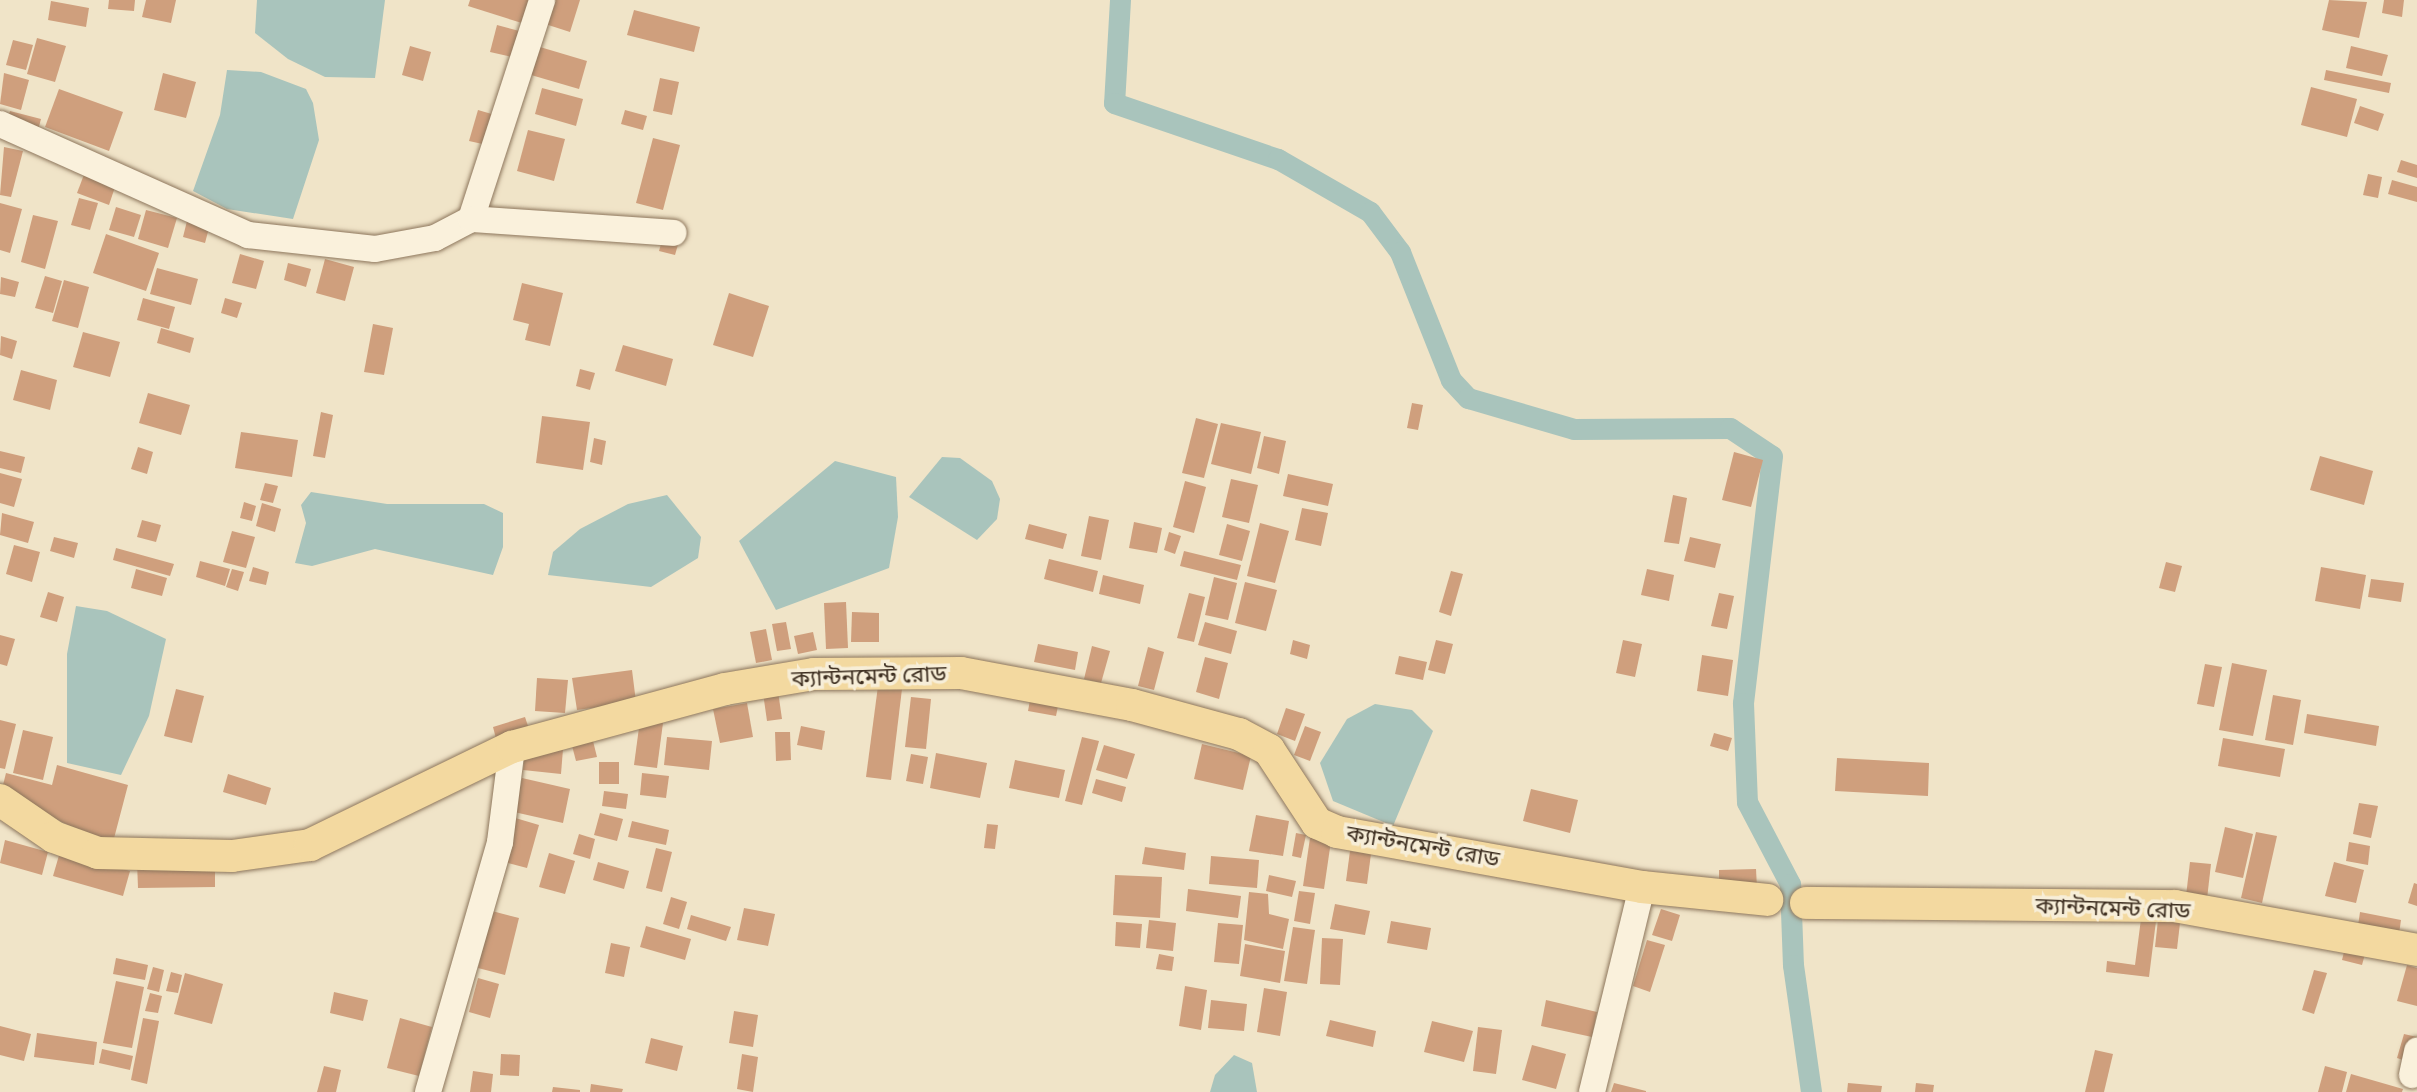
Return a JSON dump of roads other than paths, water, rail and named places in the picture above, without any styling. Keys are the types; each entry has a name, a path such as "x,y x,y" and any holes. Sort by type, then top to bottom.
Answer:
{"main road":[{"name":"ক্যান্টনমেন্ট রোড","path":"0,800 54,837 99,853 232,856 310,845 512,747 776,681 961,673 1132,705 1239,734 1269,750 1317,823 1337,832 1642,887 1767,900"},
{"name":"ক্যান্টনমেন্ট রোড","path":"1806,903 2175,906 2417,950"}],"street":[{"path":"471,219 542,0"},
{"path":"0,124 248,235 375,249 435,238 471,219 674,233"},
{"path":"428,1092 497,855 512,747"},
{"path":"1592,1092 1642,887"}],"water":[{"path":"257,0 385,0 375,78 325,77 288,59 255,33"},
{"path":"227,70 261,72 306,89 313,103 319,140 293,219 227,209 193,191 220,115"},
{"path":"942,457 960,458 992,481 1000,499 997,519 977,540 909,497"},
{"path":"835,461 896,477 898,517 889,568 776,610 739,541"},
{"path":"311,492 387,504 484,504 503,513 503,547 493,575 375,549 312,566 295,563 306,523 301,505"},
{"path":"667,495 701,537 698,558 651,587 548,575 553,552 580,529 628,504"},
{"path":"76,606 107,611 166,639 149,716 121,775 67,763 67,654"},
{"path":"1375,704 1412,710 1433,731 1393,826 1333,801 1320,763 1347,719"},
{"path":"1234,1055 1252,1063 1257,1092 1210,1092 1215,1075"}],"waterway":[{"path":"1120,0 1114,103 1278,159 1370,212 1400,252 1451,380 1468,398 1574,429 1730,428 1772,456 1743,703 1747,802 1790,884 1793,965 1811,1092"}]}
